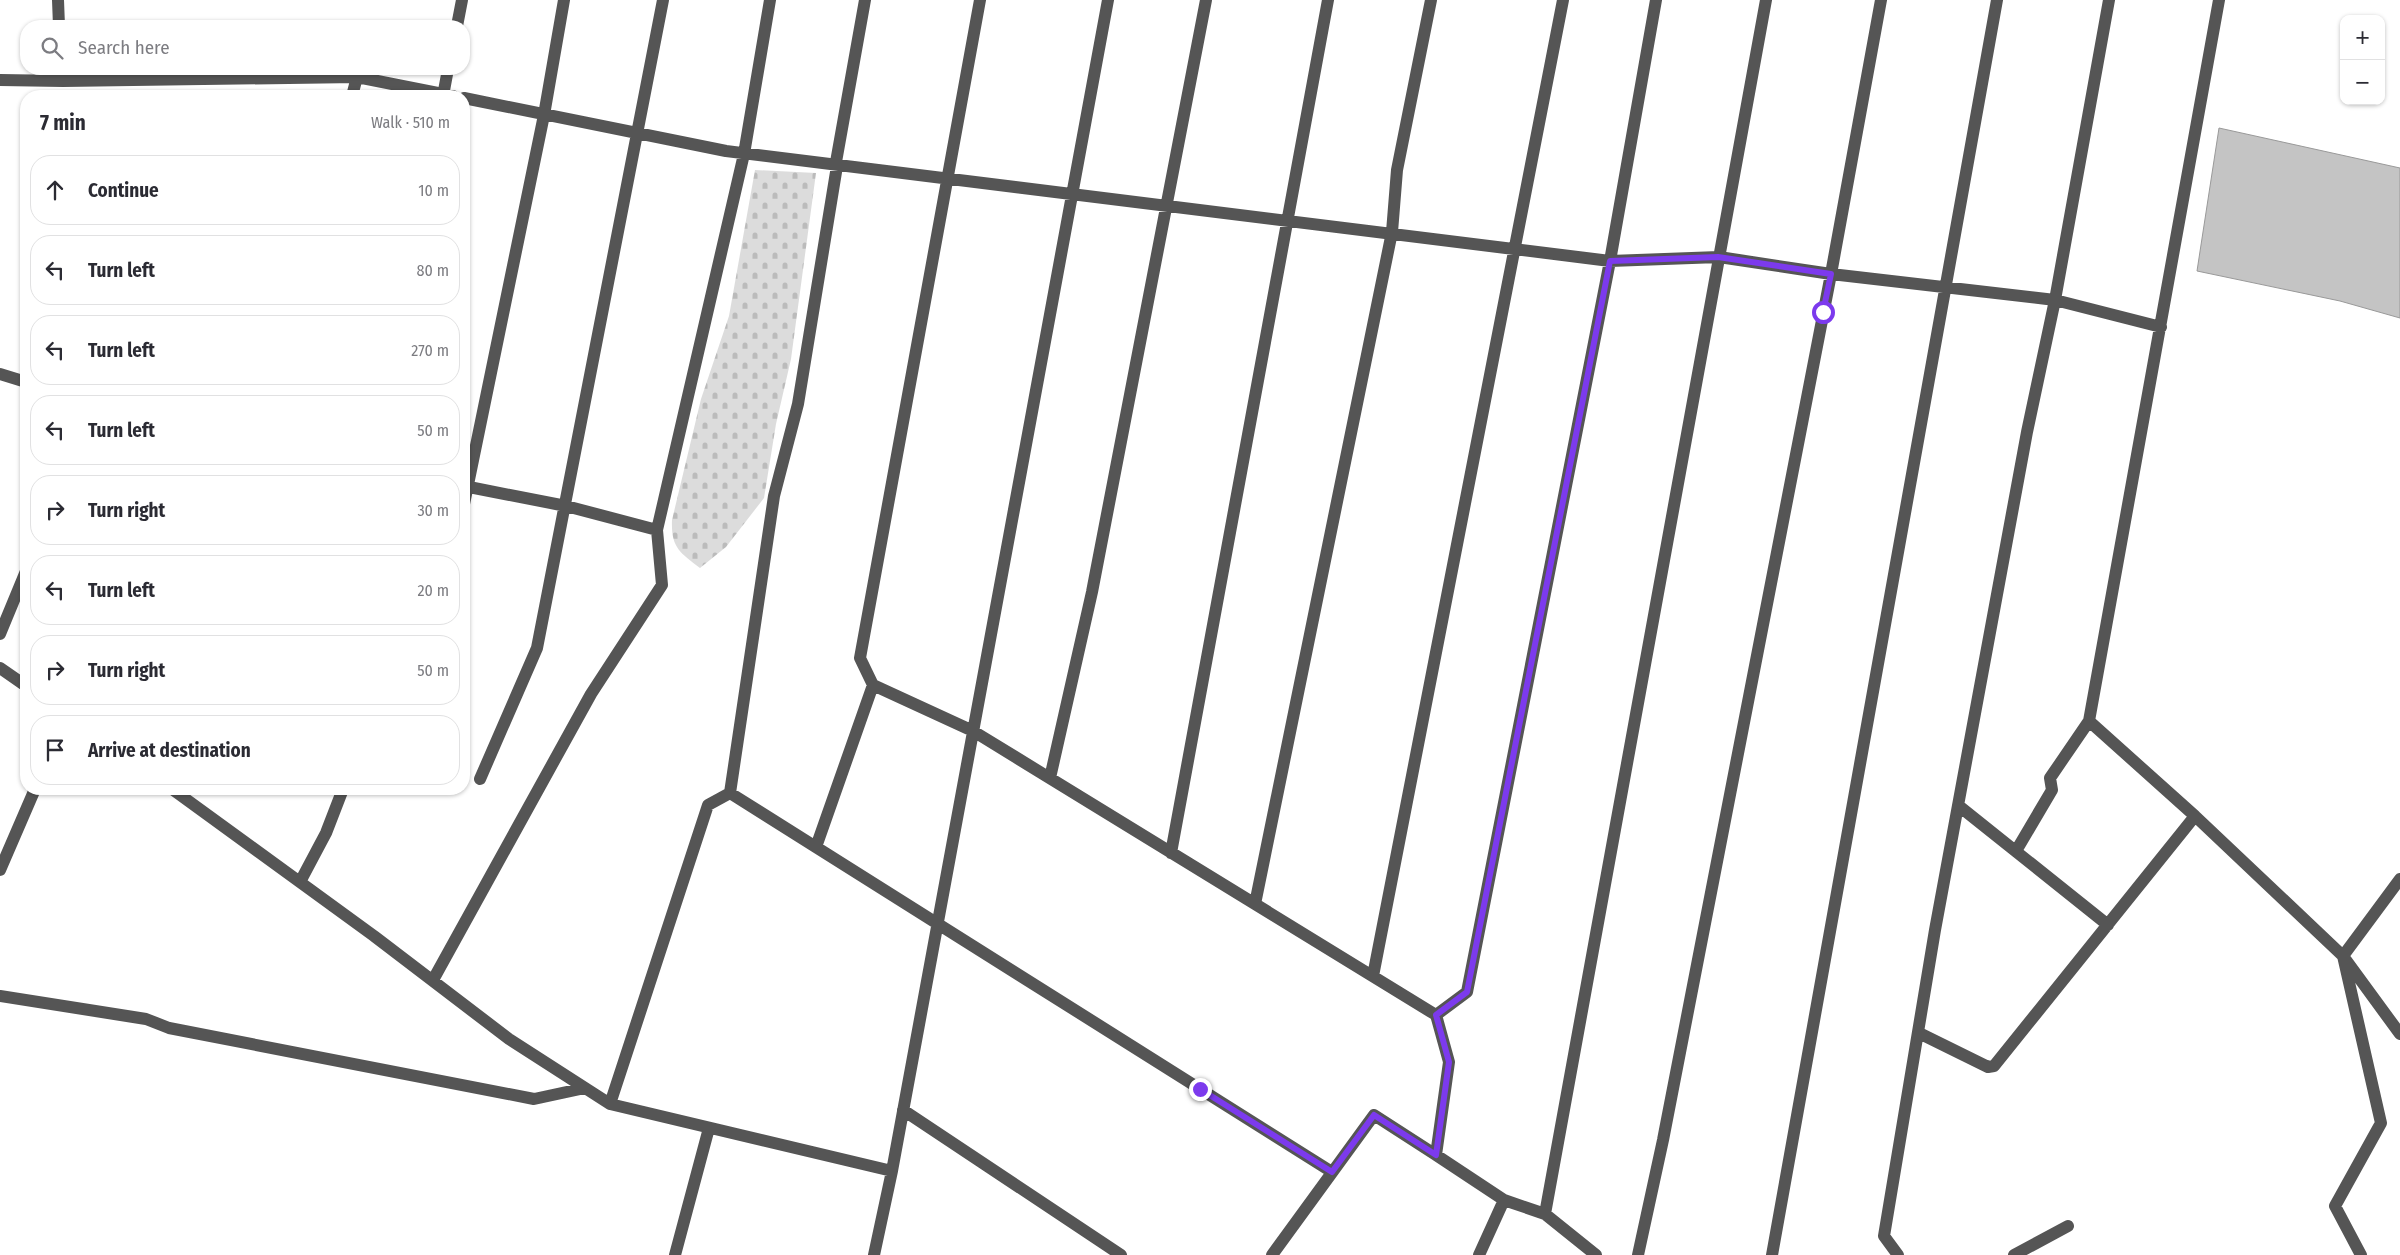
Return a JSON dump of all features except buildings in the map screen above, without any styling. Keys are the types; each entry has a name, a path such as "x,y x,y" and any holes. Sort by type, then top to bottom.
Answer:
{"street":[{"path":"58,0 59,20"},
{"path":"458,20 462,0"},
{"path":"470,467 544,114 564,0"},
{"path":"480,779 537,648 663,0"},
{"path":"433,980 591,694 662,585 657,530 744,154 770,0"},
{"path":"730,793 774,496 798,404 836,165 865,0"},
{"path":"980,0 860,658 873,684 973,731 1436,1015 1449,1062 1436,1155"},
{"path":"874,1255 892,1171 1108,0"},
{"path":"1050,778 1092,592 1206,0"},
{"path":"1171,852 1328,0"},
{"path":"1255,904 1392,232 1397,170 1431,0"},
{"path":"1373,976 1563,0"},
{"path":"1436,1015 1467,992 1610,261 1656,0"},
{"path":"1545,1214 1766,0"},
{"path":"1638,1255 1663,1140 1831,274 1881,0"},
{"path":"1772,1255 1997,0"},
{"path":"1898,1255 1884,1236 1935,930 2027,432 2055,300 2109,0"},
{"path":"2016,851 2052,790 2050,778 2088,722 2219,0"},
{"path":"0,80 62,75 357,77 419,90"},
{"path":"447,90 448,75"},
{"path":"354,90 357,77"},
{"path":"470,99 744,154 1288,221 1392,232 1610,261 1718,257 1831,274 2055,300 2161,326"},
{"path":"0,374 20,380"},
{"path":"470,487 566,506 657,530"},
{"path":"0,634 20,586"},
{"path":"0,668 20,682"},
{"path":"816,847 873,684"},
{"path":"2088,722 2195,816 2343,956 2400,1034"},
{"path":"730,793 1332,1172"},
{"path":"610,1104 708,805 730,793"},
{"path":"0,870 32,795"},
{"path":"180,795 433,980 509,1039 610,1104 892,1171"},
{"path":"300,882 326,833 341,795"},
{"path":"1959,806 2108,924"},
{"path":"1919,1033 1988,1067 1994,1066 2195,816"},
{"path":"2361,1255 2336,1206 2381,1123 2343,956 2400,879"},
{"path":"0,996 146,1019 169,1028 534,1100 586,1088"},
{"path":"903,1110 1121,1255"},
{"path":"1272,1255 1374,1115 1504,1200 1545,1214 1596,1255"},
{"path":"675,1255 709,1128"},
{"path":"1479,1255 1504,1200"},
{"path":"2014,1255 2068,1226"}],"green space":[{"path":"755,170 816,173 791,359 776,424 764,498 726,547 700,568 682,553 675,543 672,520 701,399 729,316"}],"route":[{"path":"1200,1089 1332,1172 1374,1115 1436,1155 1449,1062 1436,1015 1467,992 1610,261 1718,257 1831,274 1823,312"}]}
